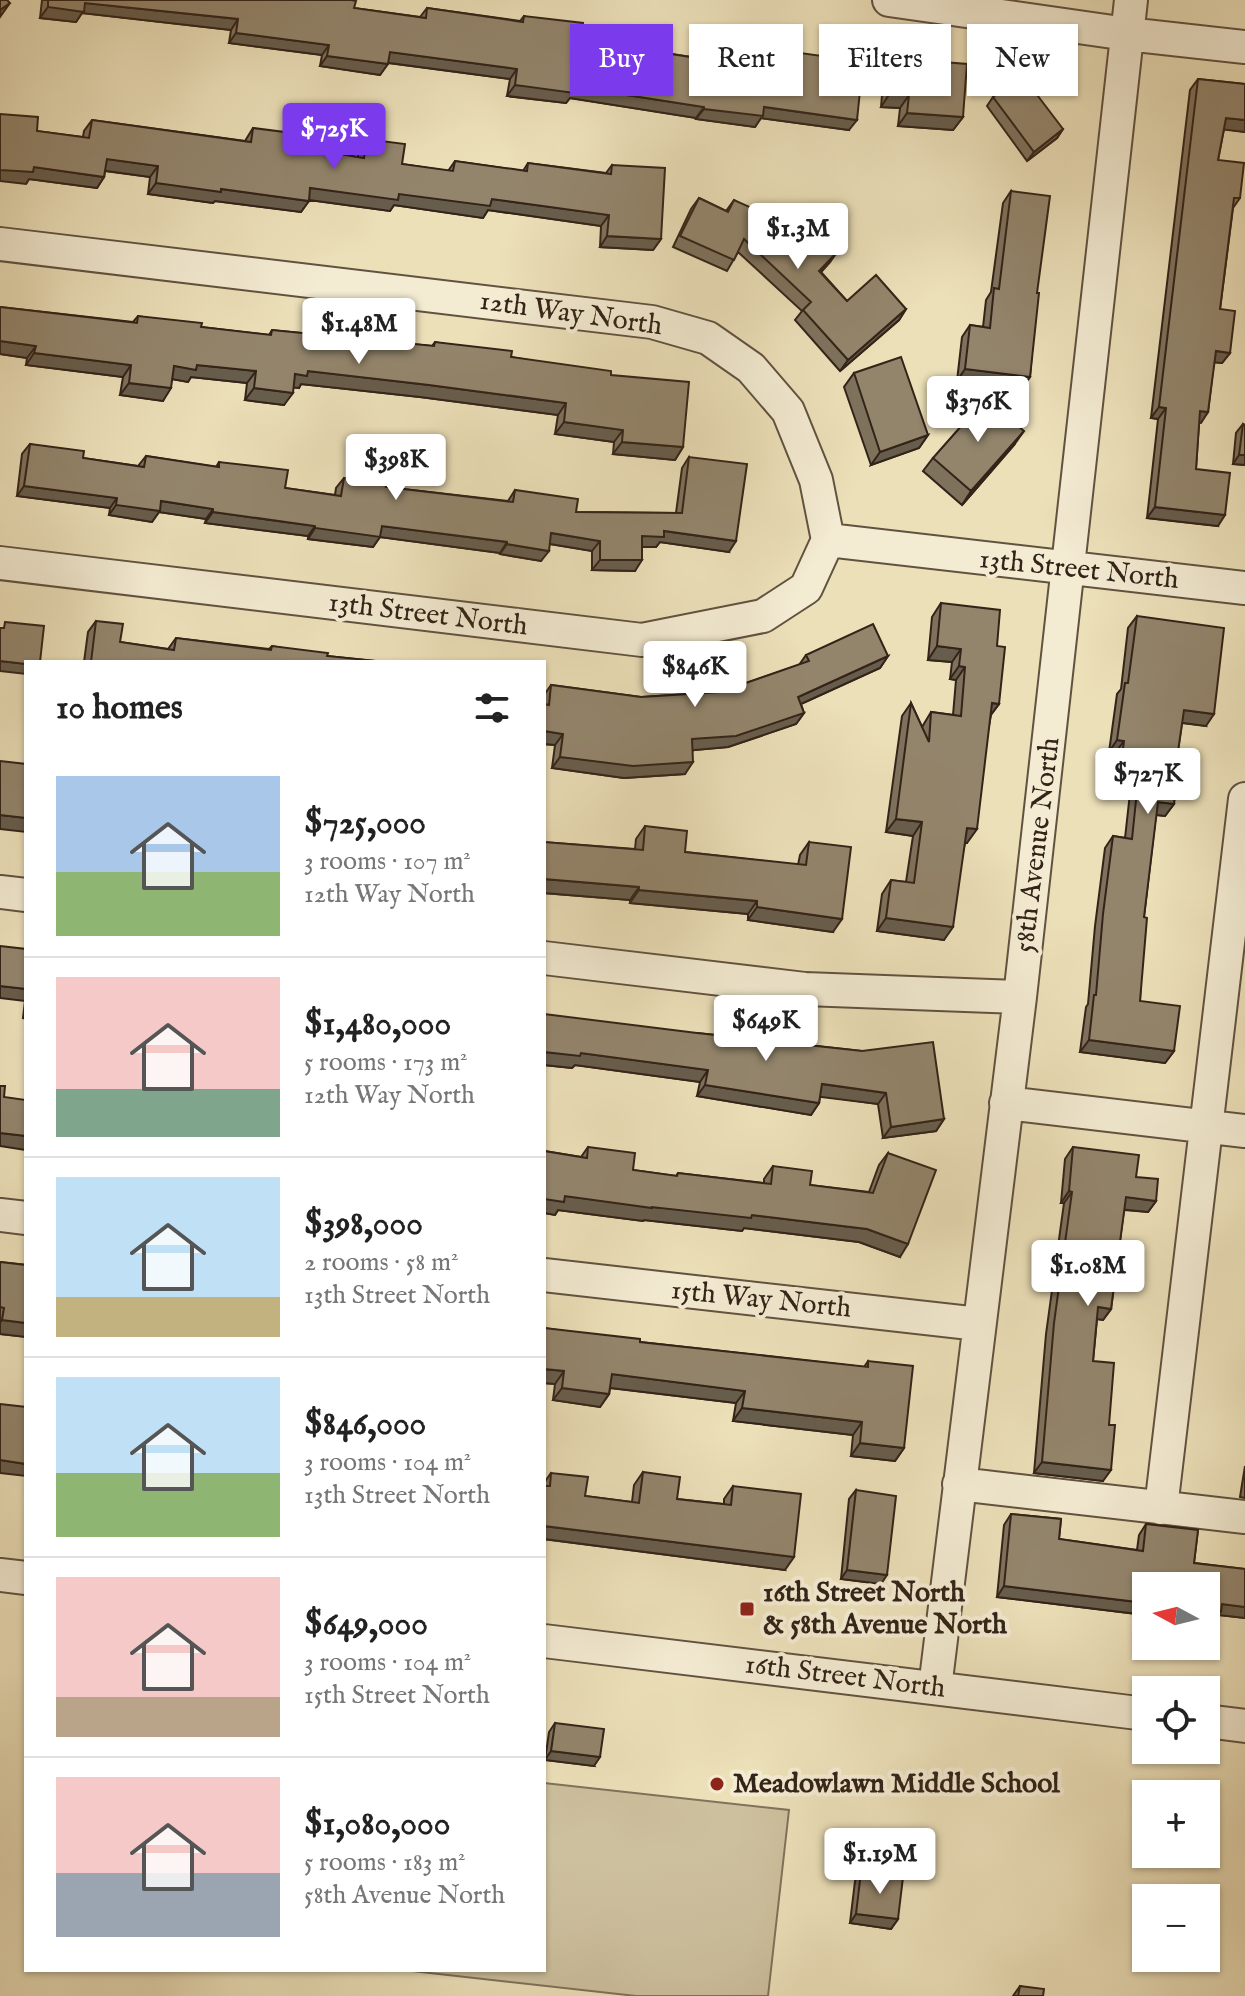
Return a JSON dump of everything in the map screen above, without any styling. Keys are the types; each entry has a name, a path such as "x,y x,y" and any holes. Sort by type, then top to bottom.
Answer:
{"street":[{"path":"889,0 1127,34 1245,47"},
{"name":"58th Avenue North","path":"935,1688 1020,997 1131,0"},
{"name":"12th Way North","path":"0,244 652,322 708,338 751,368 788,411 816,480 828,540"},
{"name":"13th Street North","path":"0,563 642,640 763,616 806,588 828,540 1245,588"},
{"path":"1161,1508 1245,799"},
{"path":"0,892 24,895"},
{"path":"546,958 805,989 1020,997"},
{"path":"1006,1103 1245,1131"},
{"path":"0,1215 24,1218"},
{"name":"15th Way North","path":"546,1275 979,1324"},
{"path":"959,1484 1245,1517"},
{"path":"0,1575 24,1578"},
{"name":"16th Street North","path":"546,1641 1132,1712"},
{"path":"1220,1723 1245,1726"}],"shaded area":[{"path":"546,1783 789,1810 768,1996 636,1996 421,1972 546,1972"}],"building":[{"path":"0,0 7,0 10,3 0,10"},
{"path":"48,0 351,0 356,1 354,8 426,18 427,8 523,22 524,16 583,23 570,24 570,92 515,85 517,69 390,52 388,64 327,56 329,45 236,33 238,19 85,3 84,12 48,7"},
{"path":"803,53 819,56 819,96 859,96 857,120 764,107 763,116 633,96 673,96 673,54 689,57 689,96 803,96"},
{"path":"951,63 967,64 963,117 907,113 909,96 951,96"},
{"path":"1198,79 1245,84 1245,120 1226,118 1218,160 1244,163 1240,198 1234,198 1220,309 1235,311 1230,353 1216,351 1208,412 1200,411 1196,469 1230,473 1225,515 1155,507 1166,408 1159,407"},
{"path":"1038,96 1063,129 1034,152 993,97"},
{"path":"0,114 38,117 37,131 89,138 92,120 251,142 253,128 317,136 315,150 364,158 366,139 405,144 402,164 453,171 455,161 527,171 528,163 611,174 612,165 665,168 661,239 607,236 609,215 492,199 490,206 399,194 398,200 310,188 309,201 221,189 221,192 156,183 158,166 107,159 104,177 34,167 33,172 0,170"},
{"path":"1011,191 1050,196 1030,377 965,369 970,325 990,328 994,288 999,289"},
{"path":"699,198 728,212 734,200 774,218 798,239 810,226 838,251 819,271 847,301 876,275 906,309 848,360 803,310 811,302 744,239 734,260 680,236"},
{"path":"0,307 137,323 138,316 271,335 272,330 434,346 435,342 512,351 511,357 611,371 611,375 689,382 683,447 622,442 623,430 564,422 566,403 308,371 307,376 295,374 293,393 254,388 256,371 197,365 196,370 174,366 171,388 129,383 131,365 34,353 36,346 0,341"},
{"path":"901,357 928,435 880,452 854,373"},
{"path":"986,398 1024,431 971,491 933,458"},
{"path":"1243,424 1245,455 1239,455"},
{"path":"30,444 84,451 83,458 144,467 146,456 219,467 219,462 288,470 285,488 341,496 344,478 387,483 386,487 513,502 515,490 578,499 576,512 682,513 689,457 747,464 736,541 664,531 664,537 642,536 642,560 600,560 600,541 551,533 549,551 507,542 382,526 380,537 213,512 213,509 161,501 160,511 116,505 117,498 24,486"},
{"path":"941,603 1000,610 997,646 1005,647 999,704 992,703 977,829 967,828 953,927 886,918 891,880 914,883 922,822 896,819 911,703 929,742 931,712 961,716 965,667 959,666 961,649 937,646"},
{"path":"1137,616 1224,628 1214,714 1184,710 1174,804 1158,802 1144,917 1147,918 1140,1001 1180,1006 1174,1051 1089,1040 1113,836 1132,839 1138,781 1119,779 1124,741 1117,740"},
{"path":"96,621 123,624 120,642 174,650 176,638 271,650 272,646 366,660 91,660"},
{"path":"5,622 44,626 40,660 24,660 24,664 0,661 0,628 4,628"},
{"path":"873,624 888,656 798,697 804,713 736,736 692,739 693,762 633,766 560,757 563,734 546,731 546,704 549,705 551,685 641,697 720,692 809,661 806,655"},
{"path":"0,761 24,764 24,818 0,815"},
{"path":"645,826 687,831 685,852 806,865 809,842 851,847 842,919 757,907 757,901 546,879 546,842 643,850"},
{"path":"0,946 24,949 24,989 0,986"},
{"path":"546,1014 862,1051 933,1042 944,1119 891,1127 886,1093 822,1084 819,1103 705,1085 708,1070 581,1053 580,1056 546,1052"},
{"path":"0,1086 5,1086 4,1097 24,1100 24,1136 0,1133"},
{"path":"588,1147 635,1153 633,1170 771,1184 773,1166 812,1171 810,1185 873,1193 888,1153 936,1170 908,1244 867,1229 752,1215 751,1218 652,1208 565,1196 564,1202 546,1199 546,1151 587,1158"},
{"path":"1073,1147 1139,1155 1136,1177 1158,1179 1156,1201 1126,1197 1111,1309 1098,1307 1093,1361 1114,1363 1109,1425 1115,1425 1111,1470 1042,1462 1054,1323 1072,1192 1069,1191"},
{"path":"0,1262 24,1265 24,1323 2,1320 4,1308 0,1307"},
{"path":"546,1328 640,1339 640,1342 868,1367 868,1361 913,1366 904,1448 860,1443 862,1422 742,1408 745,1391 612,1374 609,1394 562,1388 564,1371 546,1369"},
{"path":"0,1404 24,1407 24,1464 0,1460"},
{"path":"643,1472 680,1477 677,1499 731,1505 733,1486 801,1494 794,1557 546,1526 546,1486 550,1486 551,1473 588,1477 585,1496 639,1503"},
{"path":"856,1490 896,1496 887,1575 847,1570"},
{"path":"1011,1514 1061,1519 1059,1539 1143,1551 1146,1524 1198,1530 1194,1563 1245,1569 1245,1607 1222,1604 1220,1612 1220,1572 1132,1572 1132,1601 1004,1586"},
{"path":"555,1723 604,1729 600,1757 551,1751"},
{"path":"861,1872 903,1877 898,1919 856,1914"},
{"path":"1020,1986 1044,1989 1043,1996 1018,1996"}],"place":[{"name":"16th Street North & 58th Avenue North","path":"747,1609"},
{"name":"Meadowlawn Middle School","path":"717,1784"}]}
